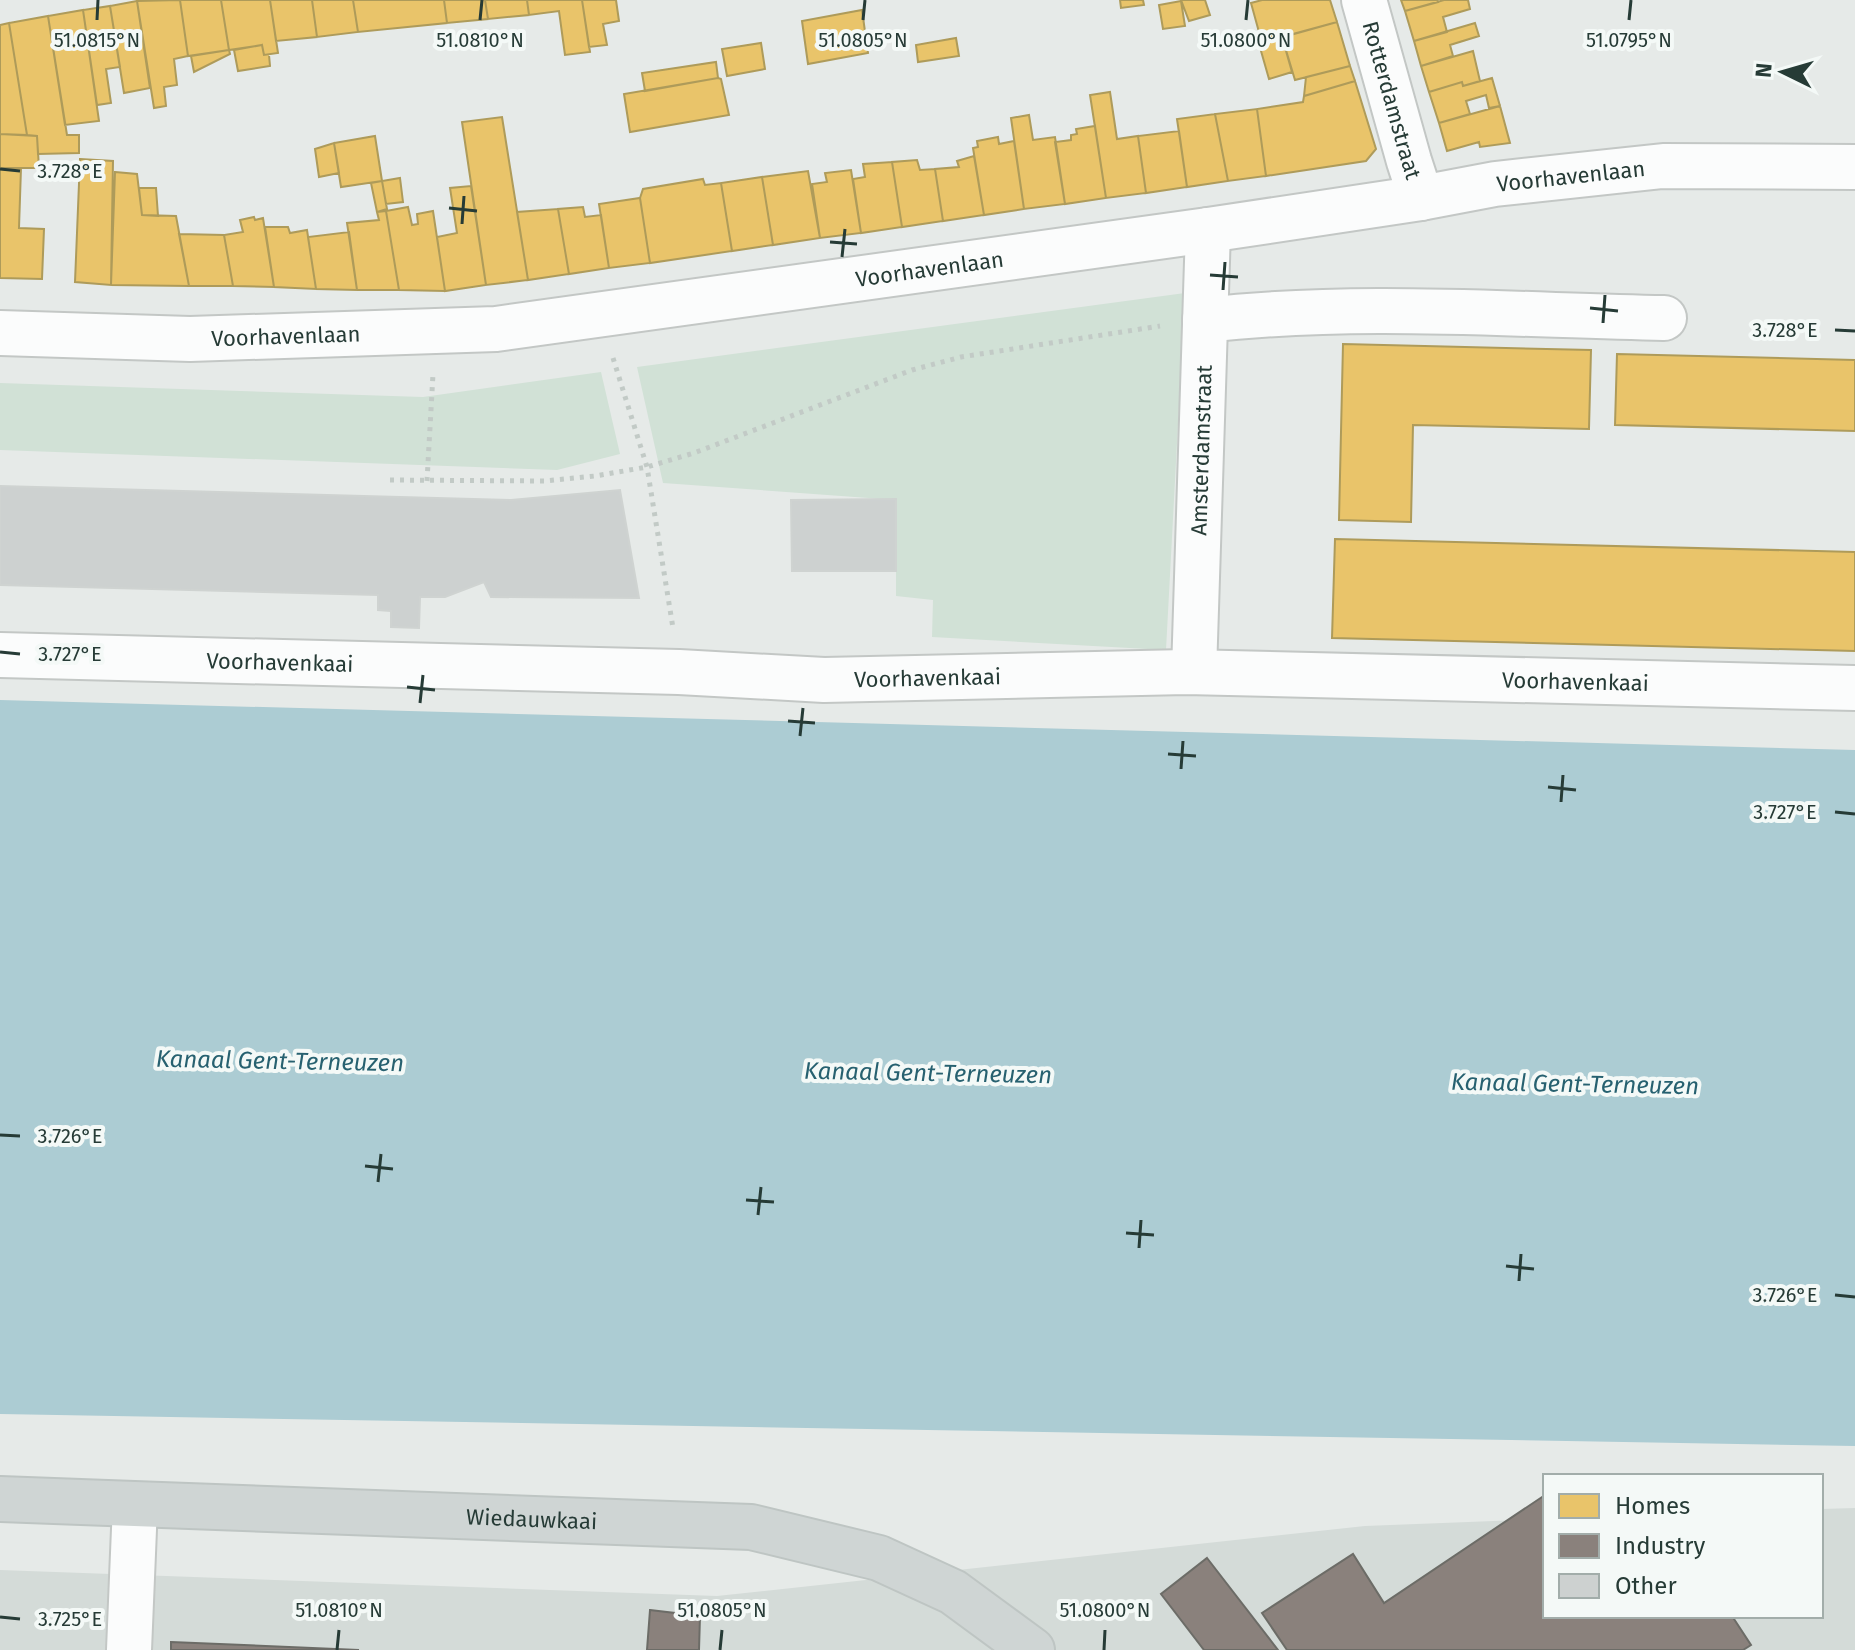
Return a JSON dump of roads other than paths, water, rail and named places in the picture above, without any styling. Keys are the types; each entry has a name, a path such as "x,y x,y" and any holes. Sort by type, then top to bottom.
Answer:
{"main road":[{"name":"Wiedauwkaai","path":"0,1499 751,1527 879,1558 953,1592 1032,1650"}],"street":[{"name":"Rotterdamstraat","path":"1364,0 1421,198"},
{"name":"Voorhavenlaan","path":"0,333 190,339 496,329 1208,230 1495,184 1663,166 1855,167"},
{"name":"Amsterdamstraat","path":"1194,672 1208,230"},
{"path":"1205,320 1258,314 1339,311 1664,318"},
{"name":"Voorhavenkaai","path":"0,655 679,672 824,680 1194,672 1855,688"},
{"path":"129,1650 135,1505"}],"water":[{"name":"Kanaal Gent-Terneuzen","path":"0,700 1855,750 1855,1446 0,1414"}]}
